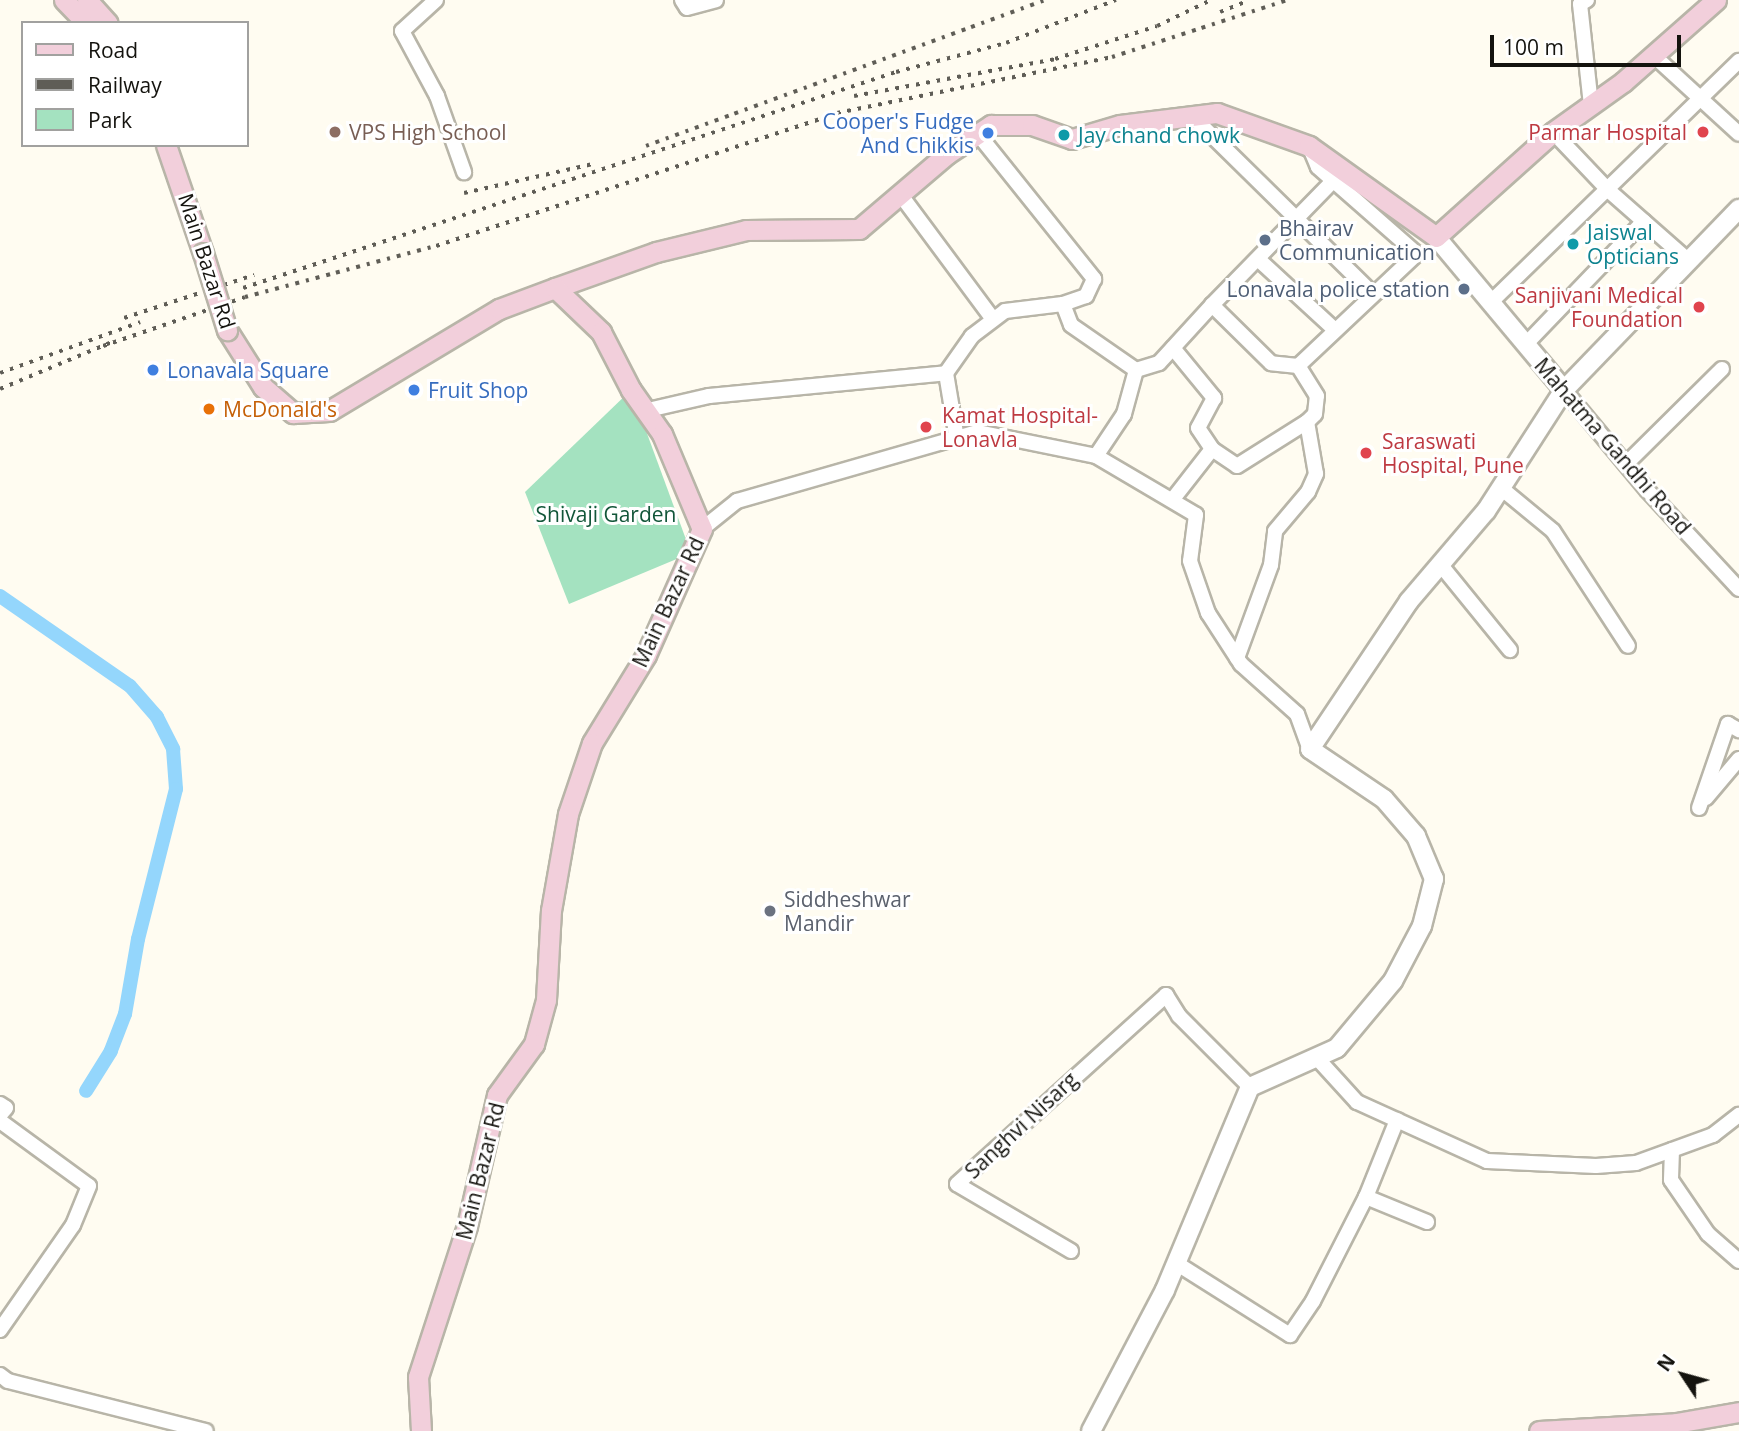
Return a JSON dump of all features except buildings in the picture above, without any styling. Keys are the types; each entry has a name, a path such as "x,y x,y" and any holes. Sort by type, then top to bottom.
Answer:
{"main road":[{"path":"64,0 84,21"},
{"path":"87,0 106,21"},
{"path":"1437,237 1553,132 1654,56 1716,0"},
{"name":"Mahatma Gandhi Road","path":"555,288 656,252 746,230 859,229 900,194 991,125 1032,125 1072,139 1120,125 1194,118 1217,113 1309,146 1437,237"},
{"name":"Main Bazar Rd","path":"167,147 227,330 264,387 293,413 329,411 499,309 555,288 601,332 631,390 648,410 702,529 646,655 592,743 568,814 551,910 546,1000 534,1044 498,1095 467,1226 418,1377 421,1431"},
{"path":"1539,1431 1676,1423 1739,1412"}],"street":[{"path":"436,0 402,30 437,96 464,172"},
{"path":"682,0 687,8 716,0"},
{"path":"1587,0 1580,4 1591,105"},
{"path":"1654,56 1739,134"},
{"path":"1491,302 1739,61"},
{"path":"1194,118 1373,294"},
{"path":"1553,132 1607,189 1689,261"},
{"path":"957,439 946,373 972,336 1005,311 1063,304 1086,296 1094,279 978,134"},
{"path":"1309,146 1318,167 1417,254"},
{"path":"1136,370 1159,363 1333,181"},
{"path":"900,194 993,319"},
{"path":"1310,749 1409,601 1500,488 1564,390 1739,209"},
{"path":"1526,344 1644,221"},
{"path":"1298,366 1437,237"},
{"name":"Mahatma Gandhi Road","path":"1437,237 1626,464 1739,589"},
{"path":"1258,259 1335,330"},
{"path":"1063,304 1071,326 1136,370"},
{"path":"1212,305 1271,363 1298,366"},
{"path":"1173,348 1214,398 1198,428 1212,449 1237,466 1307,422 1315,414 1317,396 1298,366"},
{"path":"1626,464 1722,369"},
{"path":"1096,456 1124,414 1136,370"},
{"path":"648,410 709,396 946,373"},
{"path":"1237,658 1271,565 1275,531 1308,492 1316,474 1307,422"},
{"path":"702,529 737,501 978,432 1013,436 1096,456 1127,477 1173,499 1196,515 1190,561 1208,613 1237,658 1297,715 1310,749 1384,799 1416,836 1434,880 1422,926 1393,981 1337,1048 1250,1087 1176,1263 1091,1431"},
{"path":"1173,499 1212,449"},
{"path":"1500,488 1553,530 1628,646"},
{"path":"1440,564 1510,650"},
{"path":"1739,730 1728,724 1699,808 1739,759"},
{"name":"Sanghvi Nisarg","path":"1071,1251 957,1184 1166,995 1179,1016 1250,1087"},
{"path":"1316,1057 1356,1102 1487,1161 1596,1167 1636,1163 1713,1135 1739,1115"},
{"path":"0,1104 6,1108 0,1115"},
{"path":"1176,1263 1290,1335 1313,1301 1366,1197 1397,1120"},
{"path":"0,1121 89,1186 73,1225 0,1330"},
{"path":"1672,1150 1671,1180 1708,1234 1739,1261"},
{"path":"1366,1197 1427,1222"},
{"path":"0,1375 8,1381 206,1431"}],"green space":[{"name":"Shivaji Garden","path":"631,390 691,553 569,604 525,492"}],"waterway":[{"path":"0,596 130,686 157,717 173,749 176,789 138,939 125,1014 111,1051 86,1091"}],"railway":[{"path":"646,146 1044,0"},
{"path":"243,288 896,72 1006,43 1116,0"},
{"path":"854,96 1055,59 1157,26 1211,0"},
{"path":"1220,12 1249,0"},
{"path":"103,346 245,297 436,246 837,113 1112,57 1287,0"},
{"path":"464,193 593,164"},
{"path":"124,318 254,275"},
{"path":"0,373 140,322"},
{"path":"0,389 112,342"}],"place":[{"name":"VPS High School","path":"335,132"},
{"name":"Parmar Hospital","path":"1703,132"},
{"name":"Cooper's Fudge And Chikkis","path":"988,133"},
{"name":"Jay chand chowk","path":"1064,135"},
{"name":"Bhairav Communication","path":"1265,240"},
{"name":"Jaiswal Opticians","path":"1573,244"},
{"name":"Lonavala police station","path":"1464,289"},
{"name":"Sanjivani Medical Foundation","path":"1699,307"},
{"name":"Lonavala Square","path":"153,370"},
{"name":"Fruit Shop","path":"414,390"},
{"name":"McDonald's","path":"209,409"},
{"name":"Kamat Hospital- Lonavla","path":"926,427"},
{"name":"Saraswati Hospital, Pune","path":"1366,453"},
{"name":"Siddheshwar Mandir","path":"770,911"}]}
